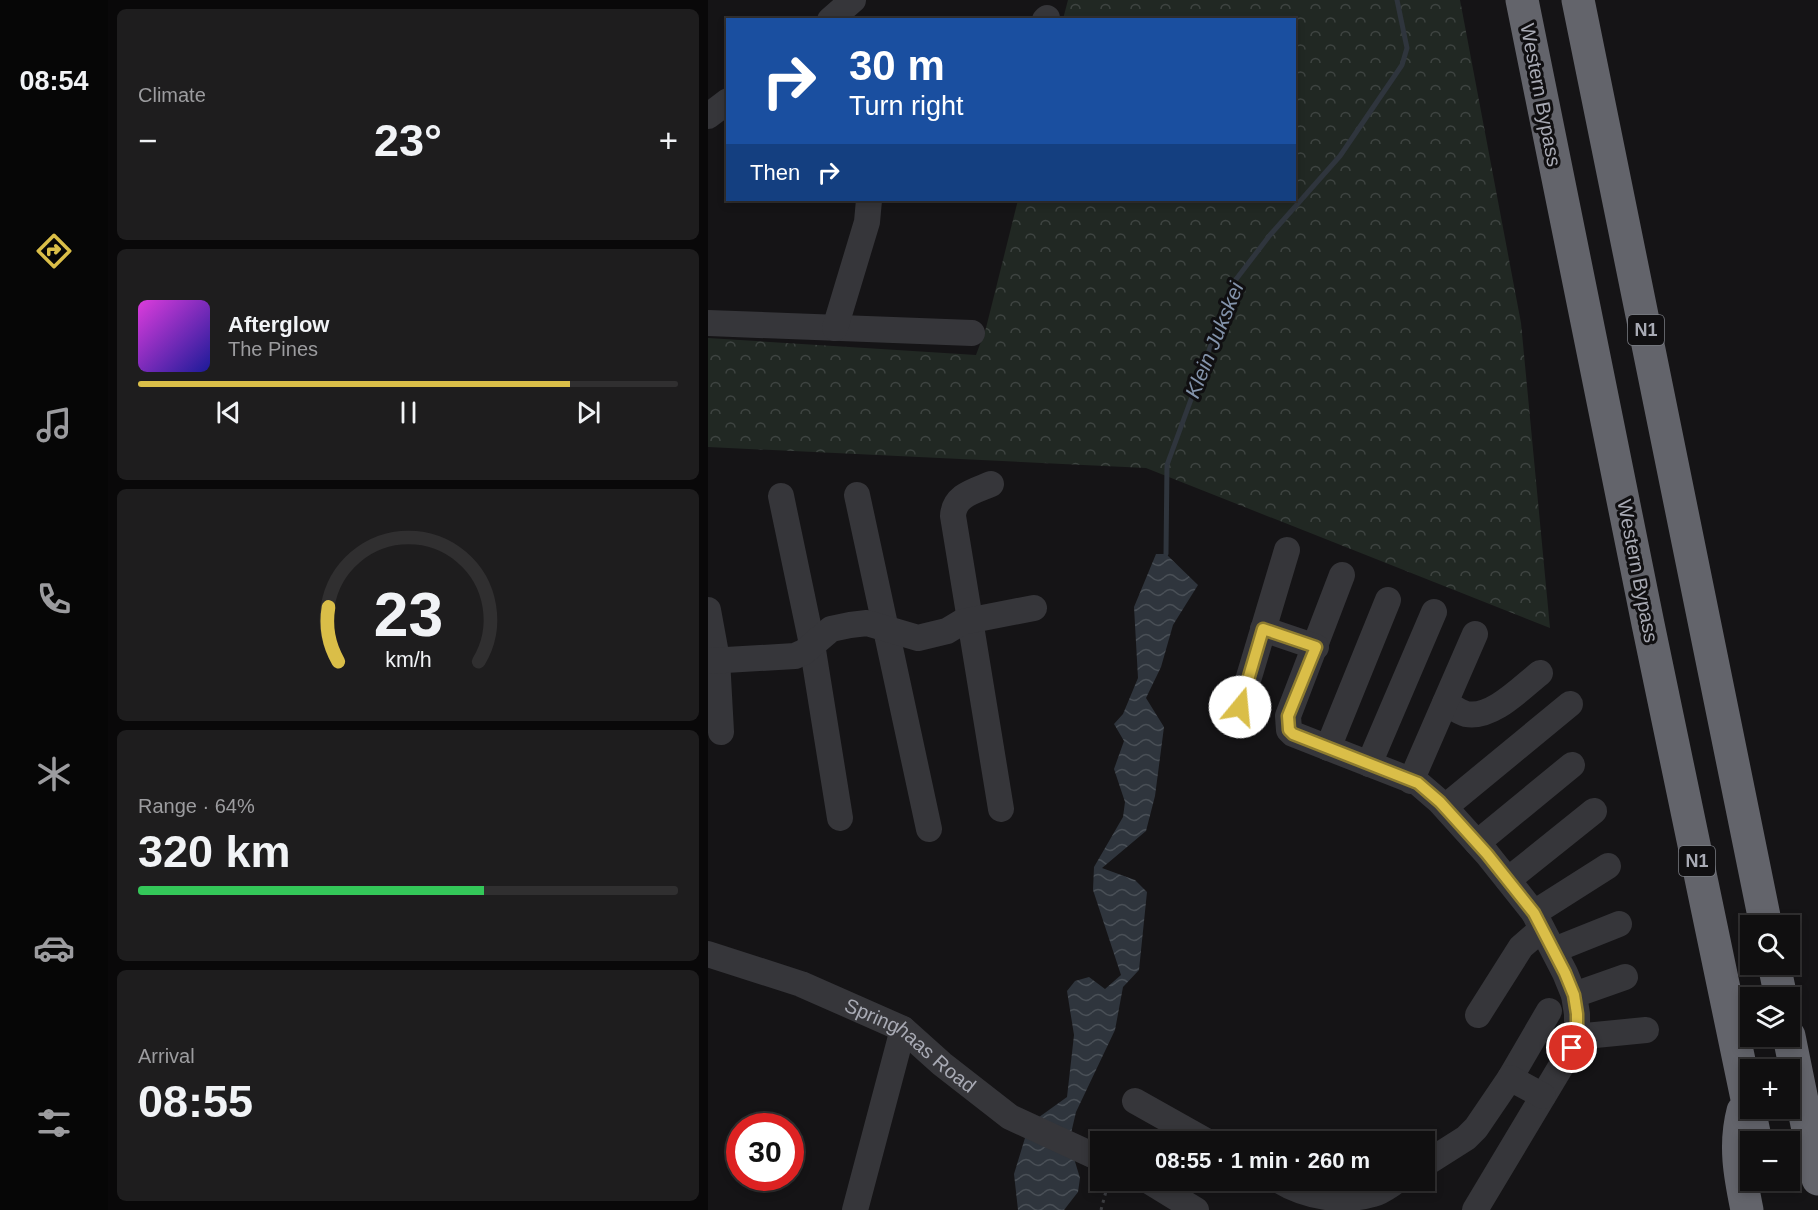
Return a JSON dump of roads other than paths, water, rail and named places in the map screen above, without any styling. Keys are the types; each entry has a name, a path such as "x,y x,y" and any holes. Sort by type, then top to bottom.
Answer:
{"highway":[{"name":"Western Bypass","path":"1522,0 1643,600 1740,1064"},
{"name":"N1","path":"1578,0 1764,915"},
{"path":"1791,1047 1818,1179"},
{"path":"1792,1047 1818,1143"},
{"path":"1742,1119 1738,1162 1747,1210"},
{"path":"1766,1191 1770,1210"}],"street":[{"path":"832,18 853,0"},
{"path":"708,116 726,102"},
{"path":"835,328 867,222 870,201"},
{"path":"708,323 972,333"},
{"path":"991,484 964,495 953,509 1001,808"},
{"path":"857,495 929,829"},
{"path":"781,496 812,644 840,818"},
{"path":"1240,707 1287,550"},
{"path":"1342,576 1288,716 1287,727 1293,734 1418,783 1445,807 1508,880 1543,931 1574,995 1577,1026 1572,1048 1475,1210"},
{"path":"1328,748 1388,600"},
{"path":"712,660 795,656 804,652 831,629 850,625 867,623 918,638 947,631 969,620 1034,608"},
{"path":"708,610 721,732"},
{"path":"1369,764 1434,612"},
{"path":"1263,629 1316,647"},
{"path":"1411,780 1475,634"},
{"path":"1444,703 1466,714 1483,713 1493,709 1540,673"},
{"path":"1445,807 1570,704"},
{"path":"1477,843 1572,765"},
{"path":"1508,880 1594,811"},
{"path":"1478,1015 1521,947 1543,931 1608,866"},
{"path":"1543,931 1619,924"},
{"name":"Springhaas Road","path":"708,954 801,984 903,1029 942,1064 1010,1117 1090,1154"},
{"path":"1574,995 1625,977"},
{"path":"1435,1158 1466,1138 1476,1128 1510,1078 1549,1011"},
{"path":"855,1210 903,1029"},
{"path":"1575,1037 1646,1030"},
{"path":"1510,1078 1543,1096"},
{"path":"1136,1101 1189,1131"},
{"path":"1165,1191 1196,1210"},
{"path":"1304,1191 1330,1199 1346,1199 1376,1194 1381,1191"}],"water":[{"path":"1156,554 1166,554 1198,585 1173,625 1161,667 1146,698 1164,727 1155,796 1146,831 1102,868 1135,880 1147,892 1139,970 1123,987 1115,1030 1076,1112 1069,1142 1080,1178 1078,1192 1064,1210 1018,1210 1014,1174 1025,1138 1035,1120 1067,1097 1074,1035 1067,991 1075,981 1089,977 1105,989 1121,975 1093,890 1094,867 1123,817 1125,802 1114,769 1124,741 1114,724 1123,714 1138,678 1134,607"}],"waterway":[{"name":"Klein Jukskei","path":"1166,554 1167,465 1234,282 1270,235 1340,156 1402,65 1407,48 1397,0"}]}
